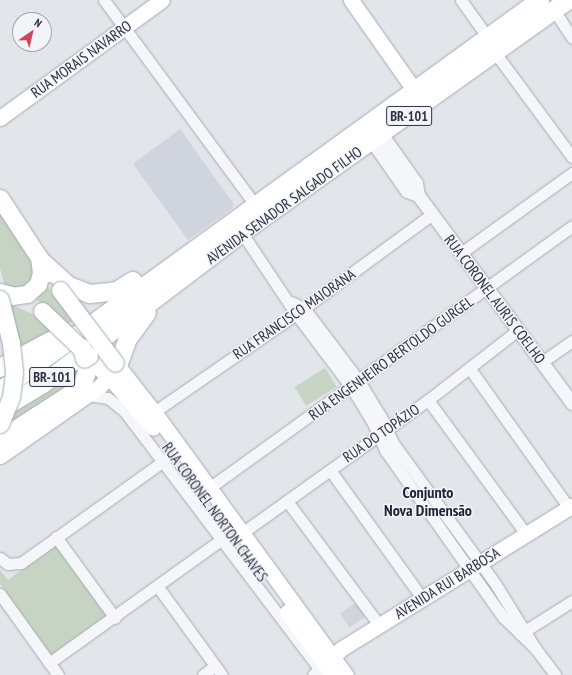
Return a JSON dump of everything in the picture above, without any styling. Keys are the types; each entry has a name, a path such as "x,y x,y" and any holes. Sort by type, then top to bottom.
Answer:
{"highway":[{"name":"AVENIDA SENADOR SALGADO FILHO","path":"0,391 85,327 240,229 377,138 492,46 547,5 568,0"},
{"name":"AVENIDA SENADOR SALGADO FILHO","path":"0,410 43,384 240,229 256,206 415,91 492,46"},
{"path":"40,259 69,286 82,292 96,295 110,293 124,287 222,222 240,229 236,243 162,298 140,320 128,339 114,369"},
{"path":"0,368 100,317"},
{"path":"0,380 85,327"},
{"path":"0,440 82,387 87,372 85,354"}],"main road":[{"name":"RUA MORAIS NAVARRO","path":"0,118 162,0"},
{"path":"351,0 415,91"},
{"path":"0,198 114,369 88,395 0,456"},
{"path":"0,424 11,396 14,373 11,343 3,295 27,294 38,284 41,273 40,259"},
{"name":"RUA CORONEL NORTON CHAVES","path":"3,295 42,310 85,354 114,369 154,412 242,533 325,669"},
{"name":"RUA CORONEL NORTON CHAVES","path":"114,369 168,457 325,669 346,675"},
{"name":"AVENIDA RUI BARBOSA","path":"325,669 379,625 571,507"}],"street":[{"path":"104,0 123,28 256,206"},
{"path":"461,0 492,46 572,157"},
{"path":"547,5 572,38"},
{"name":"RUA CORONEL AURIS COELHO","path":"377,138 407,191 418,195 572,403"},
{"path":"460,253 572,172"},
{"name":"RUA FRANCISCO MAIORANA","path":"154,412 300,311 432,214"},
{"name":"RUA ENGENHEIRO BERTOLDO GURGEL","path":"209,488 572,226"},
{"path":"240,229 291,302 300,311 355,384 382,433 385,450 475,566 555,675"},
{"name":"RUA DO TOPÁZIO","path":"242,533 428,400 470,369 518,330"},
{"path":"542,362 572,340"},
{"path":"470,369 571,507"},
{"name":"RUA CORONEL NORTON CHAVES","path":"88,395 104,396 116,403 168,457 222,539 325,669"},
{"path":"428,400 526,534"},
{"path":"0,558 12,565 21,563 168,457"},
{"path":"330,470 422,598"},
{"path":"287,501 379,625"},
{"path":"56,537 115,618"},
{"path":"49,663 115,618 222,539"},
{"path":"158,587 218,671 203,675"},
{"path":"0,594 58,675"},
{"path":"523,633 572,601"}],"shaded area":[{"path":"180,129 233,203 233,208 188,240 133,164"},
{"path":"356,603 365,617 349,628 340,613"}],"green space":[{"path":"0,210 37,269 29,289 5,287 0,268"},
{"path":"43,280 73,321 68,324 53,310 30,296"},
{"path":"8,303 37,316 53,333 19,354"},
{"path":"79,365 83,378 0,435 11,414"},
{"path":"325,368 337,387 306,406 294,387"},
{"path":"56,545 107,615 51,655 0,584 0,570 8,580"}],"district":[{"name":"Conjunto Nova Dimensão","path":"428,501"}]}
